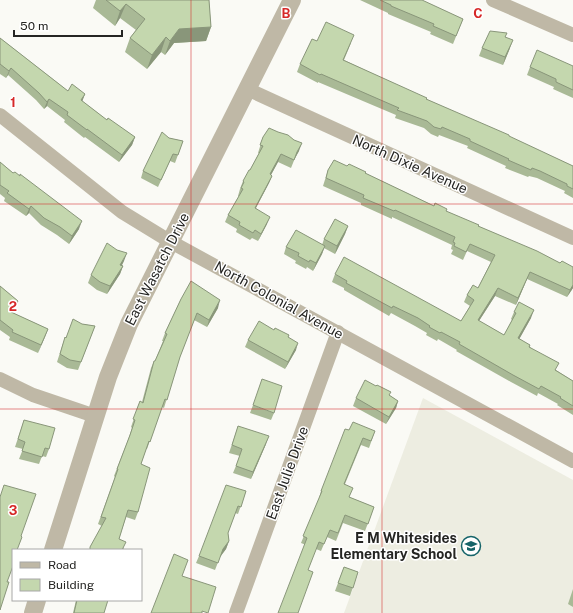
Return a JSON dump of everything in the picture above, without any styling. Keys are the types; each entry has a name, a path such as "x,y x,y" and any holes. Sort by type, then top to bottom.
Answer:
{"street":[{"name":"East Wasatch Drive","path":"53,549 108,377 129,324 292,0"},
{"path":"493,0 573,35"},
{"name":"North Dixie Avenue","path":"247,89 573,238"},
{"name":"North Colonial Avenue","path":"0,115 122,212 171,242 573,461"},
{"name":"East Julie Drive","path":"236,613 338,332"},
{"path":"0,379 33,395 95,416"},
{"path":"33,613 37,601"}],"shaded area":[{"name":"E M Whitesides Elementary School","path":"423,398 573,480 573,613 344,613"}],"building":[{"path":"106,0 209,0 211,27 179,29 170,41 166,37 152,55 130,38 145,19 126,4 120,11"},
{"path":"380,0 422,0 463,19 456,36 433,26 434,24"},
{"path":"326,22 354,35 343,60 427,98 426,99 509,135 573,166 573,189 567,186 567,184 540,171 532,168 531,170 508,160 509,159 470,141 470,139 442,127 441,129 434,127 427,121 397,110 399,108 321,74 320,75 300,64 312,39 317,41"},
{"path":"490,31 507,33 505,37 513,40 505,57 482,48"},
{"path":"0,38 68,91 72,84 85,94 81,100 107,120 108,118 135,137 122,155 67,115 68,112 49,99 47,102 11,68 9,71 0,64"},
{"path":"537,50 573,66 573,90 556,82 556,79 530,67"},
{"path":"269,128 288,135 294,140 302,143 294,160 281,154 270,174 272,176 255,208 270,217 261,234 255,230 253,233 239,225 240,222 228,215 243,189 241,188 244,182 243,181 263,146 260,145"},
{"path":"162,132 169,138 183,141 178,155 173,154 161,180 143,171"},
{"path":"334,160 347,166 349,164 434,206 435,203 447,209 446,211 479,225 478,226 537,251 560,263 562,261 573,267 573,285 570,290 530,272 518,298 498,288 478,320 504,335 516,313 514,312 519,302 534,310 518,338 530,345 529,347 559,363 555,370 573,381 573,406 560,398 561,397 541,386 539,389 513,375 459,344 460,342 429,327 430,326 418,318 393,306 392,308 346,283 347,281 335,274 344,257 461,321 474,300 467,295 473,285 478,288 495,255 470,244 466,252 454,246 455,243 453,242 455,237 395,210 394,211 363,198 364,195 326,178 328,170"},
{"path":"0,162 13,173 15,172 20,176 20,174 82,221 72,236 44,218 31,206 29,209 7,193 9,191 0,185"},
{"path":"335,219 348,226 337,246 324,239"},
{"path":"296,230 325,246 316,263 310,260 309,262 298,256 299,253 286,247"},
{"path":"107,243 117,250 127,253 120,265 123,266 110,286 100,282 91,275"},
{"path":"191,281 220,300 209,320 197,313 180,357 167,400 165,399 141,464 150,468 138,512 128,510 119,539 126,542 122,549 90,549 106,518 101,517 135,420 133,419 140,401 143,403 154,361 181,299"},
{"path":"0,286 18,301 11,312 48,329 41,345 12,332 13,330 0,320"},
{"path":"73,319 82,324 95,326 81,362 70,360 60,354 65,337 66,338"},
{"path":"259,321 274,330 275,328 289,335 288,337 298,343 288,362 248,340"},
{"path":"262,379 282,386 274,413 253,405"},
{"path":"365,380 391,392 389,395 398,401 389,417 356,398"},
{"path":"24,420 55,428 49,449 45,448 42,457 22,451 25,442 18,439"},
{"path":"353,422 375,431 371,441 363,438 344,484 353,488 349,497 374,507 368,524 345,515 338,533 330,530 324,544 319,542 308,570 313,572 298,613 278,613 307,538 303,536 322,491 345,429 349,430"},
{"path":"238,426 269,436 253,472 236,466 242,449 232,445"},
{"path":"4,485 36,494 17,549 12,549 12,569 0,610 0,497"},
{"path":"226,485 246,491 241,507 238,506 228,533 229,541 223,549 218,563 199,556"},
{"path":"174,554 188,560 182,576 216,587 208,613 202,611 202,613 151,613"},
{"path":"344,567 358,572 353,588 338,583"},
{"path":"77,601 108,601 104,613 74,613"}],"place":[{"name":"E M Whitesides Elementary School","path":"471,546"}]}
